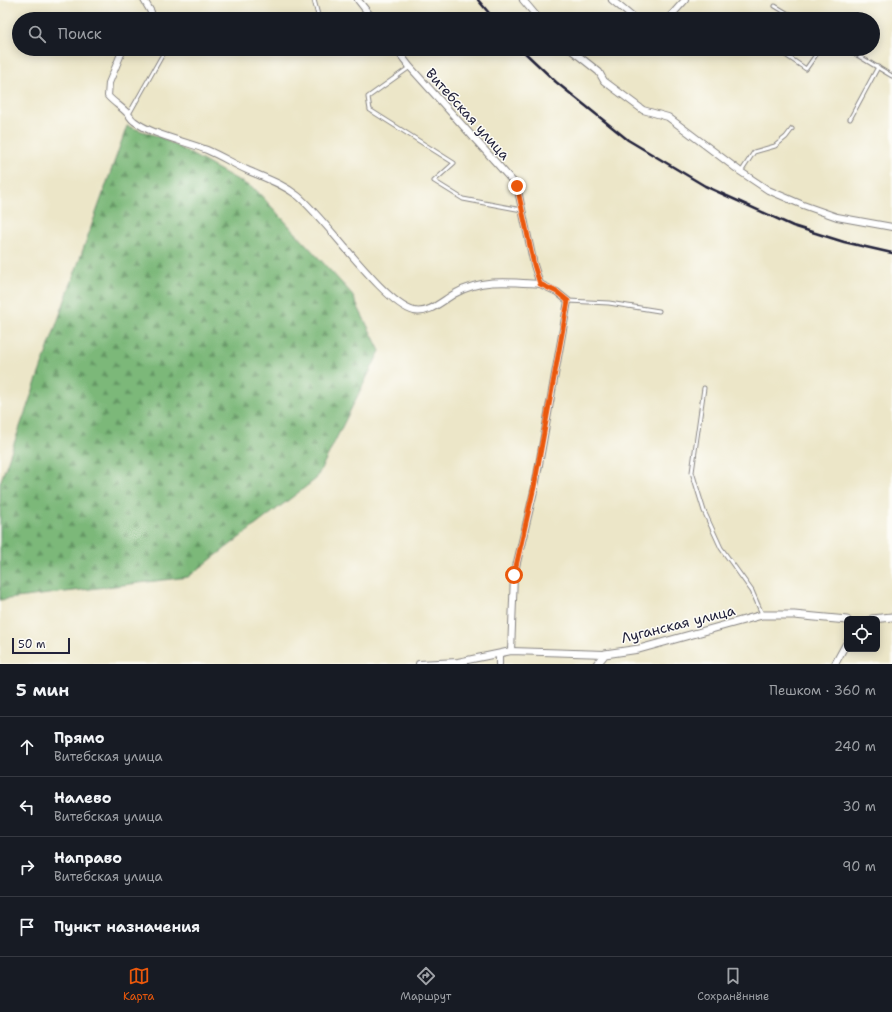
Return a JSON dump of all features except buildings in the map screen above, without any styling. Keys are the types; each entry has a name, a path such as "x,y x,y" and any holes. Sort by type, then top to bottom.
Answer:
{"street":[{"path":"144,0 151,12"},
{"path":"358,0 367,12"},
{"path":"523,0 533,12"},
{"path":"612,0 627,12"},
{"path":"674,12 685,0"},
{"path":"120,56 109,83 108,96 113,102 129,114 133,120 142,126 207,150 279,183 298,196 317,214 386,292 400,304 414,310 427,310 456,293 476,284 492,282 540,284 557,292 568,301 536,479 514,575 511,651"},
{"name":"Витебская улица","path":"401,56 517,186 534,265 540,284"},
{"path":"579,56 599,72 604,81 643,110 668,117 741,172 768,190 803,205 837,217 892,227"},
{"name":"Луганская улица","path":"419,664 458,662 511,651 605,654 639,650 762,616 794,616 844,620"},
{"path":"880,618 892,617"},
{"path":"835,664 844,648"},
{"path":"499,654 499,664"},
{"path":"597,664 605,654"}],"lane":[{"path":"314,0 317,12"},
{"path":"775,6 785,12"},
{"path":"129,114 162,56"},
{"path":"787,56 806,69 815,56"},
{"path":"859,56 892,76"},
{"path":"410,67 368,98 370,110 454,163 434,181 463,199 523,210"},
{"path":"850,120 878,67"},
{"path":"741,172 754,152 775,146 786,137 792,129"},
{"path":"568,301 609,303 659,312"},
{"path":"704,388 692,472 704,510 721,548 752,592 762,616"}],"green space":[{"path":"127,126 160,137 256,190 351,293 380,351 316,479 188,577 0,600 0,483"}],"railway":[{"path":"478,0 488,12"},
{"path":"528,56 556,82 628,140 705,186 793,226 844,242 892,253"}],"route":[{"path":"514,575 553,393 568,301 557,292 540,284 534,265 517,186"}]}
